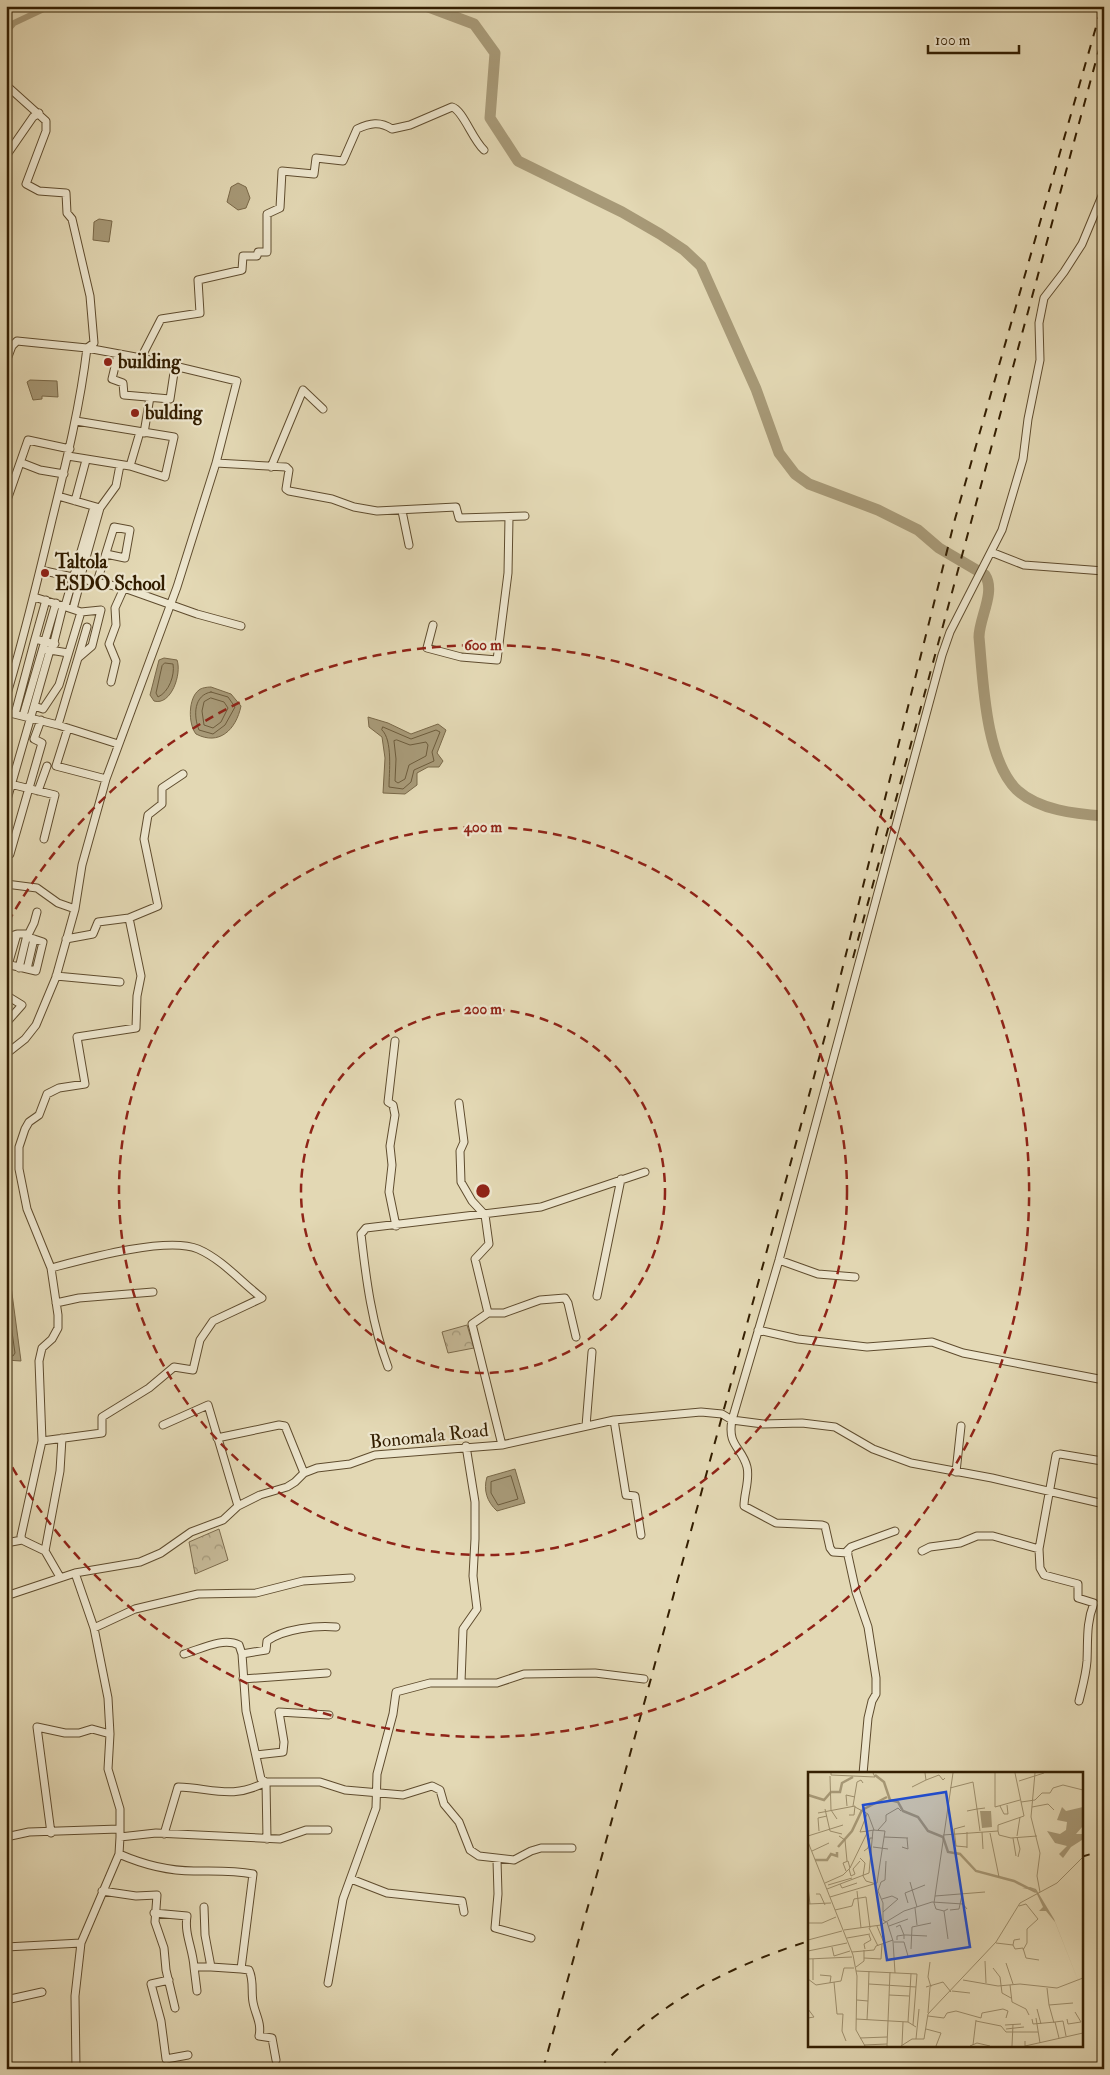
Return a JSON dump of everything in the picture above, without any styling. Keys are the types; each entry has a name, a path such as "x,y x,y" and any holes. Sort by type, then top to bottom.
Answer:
{"street":[{"path":"6,86 46,121 46,132 26,184 39,191 66,193 67,213 72,219 90,296 94,343 87,348 81,400 69,453 34,597 6,697"},
{"path":"141,358 161,319 200,313 198,280 242,270 243,256 258,256 258,252 267,252 267,214 280,208 282,171 314,174 316,158 343,161 357,128 372,123 385,124 392,129 410,125 452,107 459,111 470,133 484,150"},
{"path":"6,156 30,121 39,113"},
{"path":"848,1553 833,1552 830,1548 825,1526 822,1524 776,1523 744,1506 748,1472 747,1464 732,1441 730,1430 779,1260 942,655 950,632 1002,530 1023,459 1028,419 1039,367 1039,323 1044,298 1082,244 1104,191"},
{"path":"6,362 9,346 17,341 87,348 141,358 237,381 216,463 170,605 106,779 82,865 75,909 56,976 36,1025 25,1039 9,1052 6,1043"},
{"path":"118,354 112,380 123,383 122,394 171,398 175,366"},
{"path":"271,468 304,390 323,409"},
{"path":"130,466 142,432 150,397"},
{"path":"6,503 22,463 28,440 86,460 130,466 166,477 174,437 76,421"},
{"path":"75,501 86,460"},
{"path":"22,463 40,470 64,474"},
{"path":"216,463 271,468 286,467 289,470 286,489 289,491 332,499 354,507 377,511 456,507 459,518 524,516"},
{"path":"6,804 9,784 27,716 61,605 97,508 116,486 120,465"},
{"path":"58,496 97,508"},
{"path":"73,609 97,508"},
{"path":"402,511 409,544"},
{"path":"433,625 427,648 461,657 497,660 508,573 509,517"},
{"path":"97,582 114,526 130,530 125,558 106,554"},
{"path":"990,554 1024,566 1104,571"},
{"path":"40,570 124,588 170,605 241,626"},
{"path":"111,682 116,660 110,644 116,625 115,608 124,588"},
{"path":"34,597 81,612 101,610 92,646 78,658"},
{"path":"15,714 46,600"},
{"path":"34,706 43,709 59,685 81,612"},
{"path":"58,725 87,627"},
{"path":"35,639 48,647 68,653"},
{"path":"27,716 34,706 48,647"},
{"path":"6,712 41,720 118,744"},
{"path":"6,853 10,854 30,789 42,743 34,740 41,720"},
{"path":"68,728 56,766 106,779"},
{"path":"38,791 47,766"},
{"path":"66,938 93,934 98,922 128,918 158,906 144,839 148,814 162,804 162,788 183,774"},
{"path":"9,784 38,791 56,792 44,839"},
{"path":"6,884 36,888 58,903 75,909"},
{"path":"23,968 37,912"},
{"path":"22,1540 23,1525 42,1441 39,1361 42,1348 52,1339 58,1328 51,1268 27,1209 19,1169 19,1147 29,1122 38,1115 47,1094 59,1088 85,1084 77,1037 136,1028 137,996 141,976 128,918"},
{"path":"6,938 17,934 43,942 36,971 7,964 17,934"},
{"path":"56,976 120,982"},
{"path":"6,1001 10,997 24,1002 6,1024"},
{"path":"395,1041 388,1102 393,1105 395,1115 390,1146 392,1165 390,1192 396,1226"},
{"path":"460,1103 464,1142 460,1150 461,1182 472,1201 485,1214 489,1244 475,1259 488,1314"},
{"path":"388,1367 372,1310 361,1234 366,1228 541,1208 645,1172"},
{"path":"597,1296 621,1179"},
{"path":"42,1441 102,1433 102,1417 149,1388 174,1367 193,1370 200,1340 213,1321 262,1298 242,1283 224,1264 197,1249 160,1246 111,1254 51,1268"},
{"path":"779,1260 818,1274 855,1277"},
{"path":"56,1303 94,1296 153,1292"},
{"path":"502,1445 472,1324 488,1314 504,1313 540,1300 564,1298 568,1302 576,1336"},
{"path":"758,1330 798,1339 867,1347 932,1342 963,1353 1104,1380"},
{"path":"586,1426 592,1352"},
{"path":"163,1425 208,1406 238,1506"},
{"name":"Bonomala Road","path":"6,1596 75,1573 140,1562 161,1553 191,1532 223,1520 238,1506 295,1482 304,1474 317,1468 350,1464 375,1455 466,1446 502,1445 614,1420 707,1412 722,1414 732,1420 763,1424 802,1423 835,1427 872,1450 911,1463 1104,1504"},
{"path":"614,1420 626,1495 635,1496 641,1535"},
{"path":"217,1438 279,1425 285,1426 304,1474"},
{"path":"956,1472 961,1426"},
{"path":"45,1551 60,1471 62,1438"},
{"path":"461,1682 463,1629 477,1609 473,1576 476,1539 475,1502 466,1446"},
{"path":"1079,1701 1087,1662 1088,1623 1094,1603 1078,1598 1078,1584 1044,1575 1040,1568 1039,1549 1048,1492 1058,1454 1102,1461 1104,1452"},
{"path":"863,1772 868,1718 872,1701 876,1694 876,1678 868,1627 856,1592 848,1553 851,1547 895,1531"},
{"path":"922,1551 960,1543 977,1536 993,1536 1039,1549"},
{"path":"6,1543 22,1540 45,1551 60,1577"},
{"path":"75,1573 94,1628 108,1698 110,1734 108,1768 120,1809 119,1854 81,1943 75,1996 76,2069"},
{"path":"94,1628 134,1609 198,1594 256,1592 303,1581 351,1578"},
{"path":"242,1654 266,1650 267,1641 286,1634 317,1627 336,1627"},
{"path":"184,1654 221,1642 233,1642 239,1645 242,1654 250,1736 261,1779 266,1782"},
{"path":"328,1983 339,1914 376,1808 379,1764 393,1714 396,1692 430,1683 496,1683 524,1674 571,1672 644,1679"},
{"path":"243,1679 327,1673"},
{"path":"256,1755 283,1752 284,1742 279,1712 329,1715"},
{"path":"51,1833 37,1727 65,1733 79,1733 92,1729 110,1734"},
{"path":"266,1782 267,1839"},
{"path":"164,1834 178,1787 214,1792 247,1791 266,1782 320,1782 345,1790 403,1795 432,1786 436,1787 440,1790 444,1804 459,1822 470,1850 479,1856 497,1860 514,1860 541,1848 572,1848"},
{"path":"6,1837 29,1832 204,1834 280,1839 306,1830 328,1830"},
{"path":"119,1854 142,1864 177,1869 231,1870 253,1874 241,1969"},
{"path":"497,1860 498,1894 495,1928 531,1938"},
{"path":"351,1879 386,1893 462,1901 464,1912"},
{"path":"102,1891 136,1896 156,1894 154,1913 156,1927 164,1948 175,2008"},
{"path":"204,1907 205,1935 211,1967"},
{"path":"154,1913 187,1916 186,1928 193,1954 197,1990"},
{"path":"6,1947 81,1943"},
{"path":"194,1966 250,1970 252,1976 252,2001 260,2030 259,2036 272,2038 276,2060"},
{"path":"169,1980 151,1984 161,2021 166,2059 188,2055"},
{"path":"6,2000 42,1992"}],"green space":[{"path":"467,1325 474,1348 448,1353 442,1332"},
{"path":"219,1529 228,1560 195,1574 189,1542"}],"water":[{"path":"238,183 246,187 250,198 246,208 238,210 227,202 231,187"},
{"path":"99,219 112,221 109,242 93,240 94,222"},
{"path":"30,380 57,381 58,397 42,396 42,399 33,400 27,382"},
{"path":"164,658 177,660 178,673 174,688 170,694 165,699 154,701 150,695 159,660"},
{"path":"211,687 231,694 241,706 239,715 231,729 219,737 212,738 196,734 193,730 190,711 195,694 201,689"},
{"path":"368,717 388,723 411,734 438,724 446,730 437,753 443,761 439,767 428,767 417,773 417,785 405,794 383,793 385,758 382,737 369,727"},
{"path":"6,1233 7,1256 21,1361 6,1360"},
{"path":"515,1469 525,1503 497,1511 487,1495 485,1487 487,1477"}],"waterway":[{"path":"6,32 14,23 50,6"},
{"path":"426,6 474,24 495,53 490,118 518,161 622,212 684,250 701,266 756,389 779,453 795,474 809,484 878,510 918,530 939,548 985,575 989,589 979,637 984,696 992,739 1006,776 1017,790 1036,802 1058,810 1104,816"}],"railway":[{"path":"543,2069 831,1014 955,519 1102,6"},
{"path":"853,958 1104,31"},
{"path":"1082,1857 1104,1850"},
{"path":"600,2069 620,2046 643,2025 695,1990 751,1962 808,1941"}],"place":[{"name":"building","path":"108,362"},
{"name":"bulding","path":"135,413"},
{"name":"Taltola ESDO School","path":"45,573"}]}
